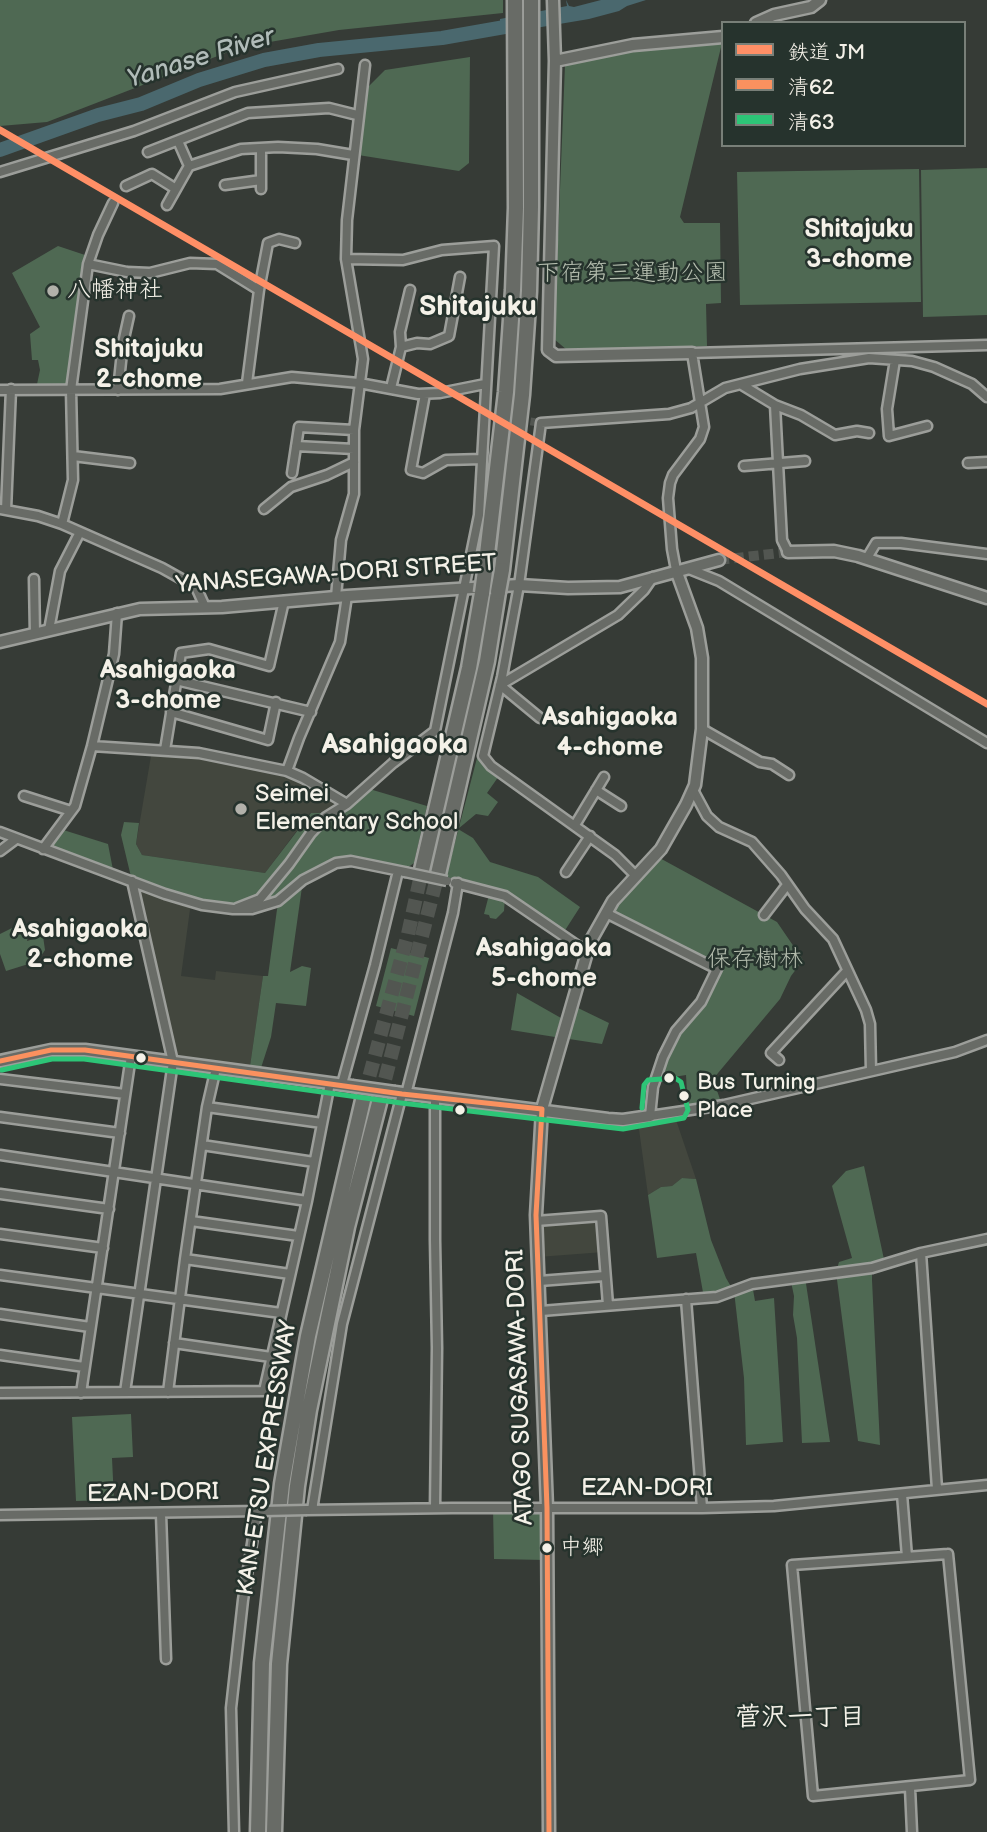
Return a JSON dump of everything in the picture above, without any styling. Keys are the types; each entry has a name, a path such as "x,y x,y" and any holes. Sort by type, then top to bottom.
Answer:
{"highway":[{"path":"422,870 469,668 485,571 506,392 516,208 515,0"},
{"path":"442,877 502,570 522,395 531,207 531,0"},
{"name":"KAN-ETSU EXPRESSWAY","path":"258,1832 262,1663 282,1484 308,1336 364,1096"},
{"name":"KAN-ETSU EXPRESSWAY","path":"274,1832 279,1664 297,1486 309,1410 347,1227 380,1099"}],"street":[{"path":"553,0 555,61 548,350 556,356 987,345"},
{"path":"760,21 774,15 811,7 820,0"},
{"path":"555,61 633,46 721,37"},
{"path":"336,597 341,540 354,494 354,430 363,359 346,259 357,115 365,65"},
{"path":"0,172 134,131 235,92 338,69"},
{"path":"148,152 248,113 329,108 357,115"},
{"path":"178,141 189,166"},
{"path":"225,185 261,185 261,148"},
{"path":"167,205 189,166 241,149 317,149 354,155"},
{"path":"126,186 152,174 176,189"},
{"path":"62,524 73,480 71,390 88,264 113,203"},
{"path":"247,383 268,243 279,239 295,243"},
{"path":"233,909 260,899 326,817 347,804 393,762 435,731 479,516 494,246 442,250 403,260 346,259"},
{"path":"88,264 150,274 190,263 217,264 259,290"},
{"path":"401,347 417,343 430,344 449,336 460,277"},
{"path":"391,388 410,290"},
{"path":"118,390 129,316"},
{"path":"868,347 869,358"},
{"path":"676,570 671,549 669,490 673,475 703,432 692,353"},
{"path":"636,876 615,855 491,766 483,756 519,585 541,423 669,414 691,408 725,388 800,369 869,358 912,361 950,373 972,384 987,397"},
{"path":"895,360 887,409 889,436 927,426"},
{"path":"0,390 220,389 292,377 359,383 425,394 485,384"},
{"path":"741,385 835,435 857,431 869,433"},
{"path":"11,389 3,509 62,524 179,576 196,587 205,607"},
{"path":"425,394 411,470 423,473 446,460 482,459"},
{"path":"775,405 782,540 788,552 834,551 867,558 987,598"},
{"path":"292,473 299,427 354,430"},
{"path":"296,446 354,449"},
{"path":"73,456 130,463"},
{"path":"744,466 805,461"},
{"path":"264,509 291,487 327,475 354,462"},
{"path":"968,463 987,462"},
{"path":"49,630 60,571 80,532"},
{"path":"867,558 876,543 901,543 987,554"},
{"name":"YANASEGAWA-DORI STREET","path":"0,642 117,613 160,607 205,607 519,585 568,589 620,587 719,560"},
{"path":"689,569 719,581 987,743"},
{"name":"ATAGO SUGASAWA-DORI","path":"549,1832 547,1508 536,1221 542,1110 587,952 606,913 621,892 661,849 693,790 699,766 702,729 700,643 676,570"},
{"path":"500,685 618,615 644,590 653,577"},
{"path":"34,579 35,634"},
{"path":"287,771 341,642 347,596"},
{"path":"165,750 181,653 209,649 270,666 285,601"},
{"path":"43,849 75,806 114,654 117,613"},
{"path":"176,680 311,712"},
{"path":"500,685 540,718"},
{"path":"170,712 268,740 275,702"},
{"path":"702,729 789,775"},
{"path":"92,746 199,753 287,771 347,804"},
{"path":"575,825 604,777"},
{"path":"596,790 621,806"},
{"path":"693,790 707,816 719,827 752,842 782,875 805,909 828,932 866,1010 870,1024 871,1071"},
{"path":"23,796 71,811"},
{"path":"0,832 202,905 233,909 252,909 278,901 303,880 336,863 351,861 442,877 505,896 587,952"},
{"path":"566,872 590,836"},
{"path":"0,851 16,839"},
{"path":"347,1085 375,965 402,871"},
{"path":"125,1392 173,1062 132,881"},
{"path":"310,1510 342,1324 401,1093 452,919 458,883"},
{"path":"764,915 787,885"},
{"path":"606,913 717,969 701,1002 676,1031 663,1056 653,1087 650,1116"},
{"path":"779,1060 771,1053 847,971"},
{"path":"0,1060 51,1050 85,1050 608,1119 724,1105 955,1052 987,1040"},
{"path":"81,1393 131,1056"},
{"path":"168,1392 207,1107 216,1068"},
{"path":"0,1079 125,1094"},
{"path":"0,1393 264,1391 307,1201 330,1083"},
{"path":"435,1097 438,1348 435,1508"},
{"path":"207,1107 322,1123"},
{"path":"0,1116 120,1133"},
{"path":"202,1145 314,1162"},
{"path":"0,1155 307,1201"},
{"path":"0,1194 109,1209"},
{"path":"536,1221 601,1216 608,1305"},
{"path":"191,1221 298,1236"},
{"path":"0,1234 103,1248"},
{"path":"541,1311 717,1297 743,1281 872,1268 921,1253 987,1239"},
{"path":"921,1253 937,1489"},
{"path":"185,1259 290,1274"},
{"path":"0,1275 281,1313"},
{"path":"539,1281 605,1276"},
{"path":"686,1299 702,1508"},
{"path":"0,1314 90,1327"},
{"path":"174,1343 271,1357"},
{"path":"0,1355 85,1367"},
{"name":"EZAN-DORI","path":"0,1515 774,1506 987,1485"},
{"path":"902,1494 907,1557"},
{"path":"234,1832 231,1708 243,1600 260,1511"},
{"path":"161,1514 166,1659"},
{"path":"948,1554 970,1780 910,1788 813,1796 792,1565 948,1554"},
{"path":"910,1788 912,1832"}],"shaded area":[{"name":"Seimei Elementary School","path":"152,750 199,753 287,771 347,804 326,817 310,813 265,873 142,855 136,844"},
{"path":"132,881 191,902 181,976 215,980 216,971 263,976 249,1073 170,1060"},
{"path":"675,1117 696,1179 682,1178 672,1186 661,1187 648,1195 638,1122"},
{"path":"601,1216 604,1252 538,1257 536,1221"}],"green space":[{"path":"0,0 503,0 503,13 339,30 241,47 47,122 0,126"},
{"name":"下宿第三運動公園","path":"721,43 680,217 684,223 720,223 721,303 706,304 707,346 567,350 554,339 565,65 634,51"},
{"path":"470,57 469,163 459,171 358,155 364,91 385,70"},
{"path":"987,168 987,315 923,317 921,170"},
{"path":"919,169 921,302 740,305 737,172"},
{"path":"58,246 91,257 71,390 36,389 40,370 38,360 32,360 30,334 40,327 12,273"},
{"path":"477,758 501,773 487,793 498,802 488,816 476,814 459,828"},
{"path":"366,788 427,806 414,863 405,872 351,861 303,880 290,972 302,966 311,968 306,1006 276,1003 271,1037 259,1074 249,1073 263,976 268,976 278,902 268,906 202,905 132,881 121,835 124,822 139,823 136,844 142,855 265,873 311,813 323,813 325,817"},
{"path":"57,828 108,844 114,875 43,849"},
{"path":"458,829 473,838 490,862 538,877 580,907 562,935 505,897 504,911 496,919 490,918 484,914 490,891 447,881"},
{"name":"保存樹林","path":"656,856 777,922 803,960 791,976 780,999 713,1079 722,1105 688,1110 686,1075 655,1080 663,1056 701,1002 717,969 606,913"},
{"path":"24,922 29,933 27,941 43,936 45,950 38,961 6,971 0,954 0,934"},
{"path":"391,948 429,958 414,1016 376,1006"},
{"path":"517,993 561,1018 555,1037 511,1030"},
{"path":"578,1008 609,1023 602,1044 569,1039"},
{"path":"864,1166 885,1264 872,1268 880,1445 858,1441 836,1272 839,1262 852,1258 832,1186 846,1171"},
{"path":"682,1178 696,1179 711,1240 733,1290 752,1284 755,1301 774,1298 783,1442 746,1445 744,1378 734,1291 704,1298 696,1253 657,1258 648,1195 661,1187 672,1186"},
{"path":"790,1277 805,1277 830,1442 802,1443 794,1296"},
{"path":"131,1414 133,1457 112,1458 114,1500 76,1501 72,1417"},
{"path":"493,1508 547,1508 546,1560 494,1559"}],"water":[{"path":"566,0 569,6 574,7 601,0 646,0 589,19 500,34 500,19 567,6"}],"waterway":[{"name":"Yanase River","path":"0,150 264,60 319,50 442,38 516,25"}],"tunnel":[{"path":"483,414 541,423"},
{"path":"719,560 788,552"},
{"path":"364,1096 408,934 422,870"},
{"path":"380,1099 438,874"}],"rail line":[{"name":"JM","path":"0,130 987,704"}],"transit line":[{"name":"清62","path":"0,1061 51,1050 85,1050 402,1094 542,1109"},
{"name":"清63","path":"2,1070 52,1059 84,1059 401,1103 623,1129 684,1118 688,1110 681,1082 675,1078 648,1080 644,1085 642,1108"},
{"name":"清62","path":"542,1109 536,1215 547,1508 549,1832"}],"place":[{"name":"八幡神社","path":"53,291"},
{"name":"Seimei Elementary School","path":"241,809"},
{"name":"Bus Turning Place","path":"684,1096"},
{"name":"中郷","path":"547,1548"}],"district":[{"name":"Shitajuku 3-chome","path":"859,245"},
{"name":"Shitajuku","path":"478,308"},
{"name":"Shitajuku 2-chome","path":"149,365"},
{"name":"Asahigaoka 3-chome","path":"168,686"},
{"name":"Asahigaoka 4-chome","path":"610,733"},
{"name":"Asahigaoka","path":"395,746"},
{"name":"Asahigaoka 2-chome","path":"80,945"},
{"name":"Asahigaoka 5-chome","path":"544,964"},
{"name":"菅沢一丁目","path":"800,1718"}]}
